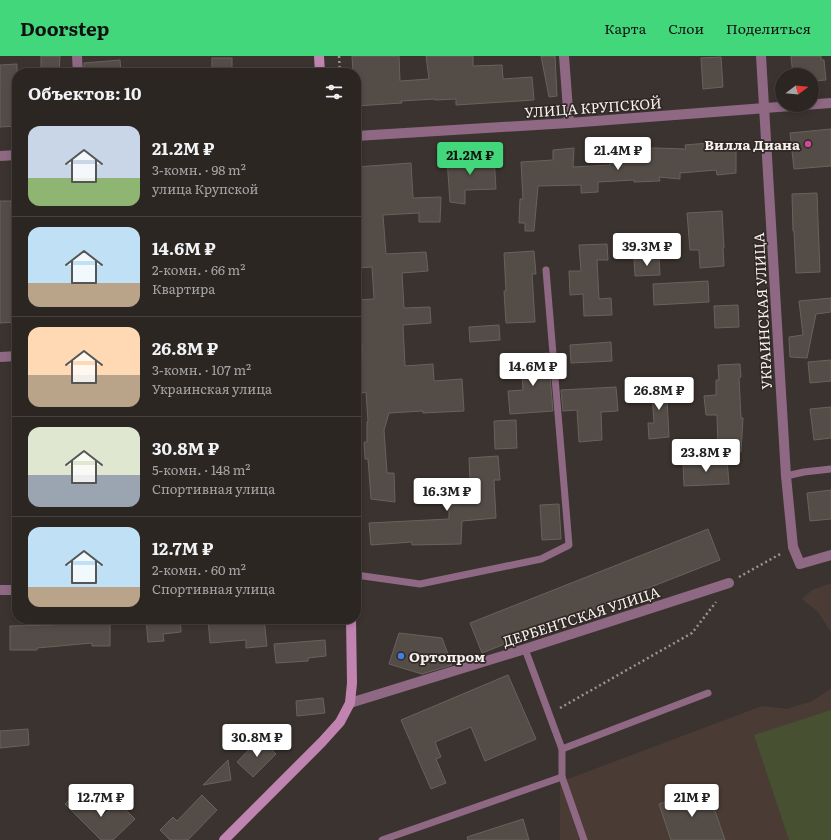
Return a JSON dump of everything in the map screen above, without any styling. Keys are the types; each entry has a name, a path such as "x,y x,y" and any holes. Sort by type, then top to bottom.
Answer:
{"main road":[{"path":"319,56 320,68"},
{"path":"224,840 340,722 350,703 352,683 351,624"}],"street":[{"path":"77,56 78,68"},
{"path":"564,56 569,123"},
{"name":"УКРАИНСКАЯ УЛИЦА","path":"761,56 786,476 793,547 800,564 831,555"},
{"name":"УЛИЦА КРУПСКОЙ","path":"361,136 569,123 831,103"},
{"path":"0,156 12,155"},
{"path":"0,357 12,356"},
{"name":"ДЕРБЕНТСКАЯ УЛИЦА","path":"350,703 525,649 729,583"},
{"path":"0,590 12,590"}],"lane":[{"path":"361,576 420,584 541,559 569,545 546,270"},
{"path":"786,476 831,469"},
{"path":"525,649 562,749 562,777 584,840"},
{"path":"562,749 708,693"},
{"path":"382,840 562,777"}],"path":[{"path":"339,56 340,68"},
{"path":"549,714 692,633 729,583 793,547"}],"shaded area":[{"path":"831,583 831,632 818,612 802,599 812,590"},
{"path":"831,687 831,840 560,840 560,782 762,706 787,709 812,701 829,690"}],"green space":[{"path":"831,710 831,840 789,840 754,735"}],"building":[{"path":"41,56 60,56 59,68 41,68"},
{"path":"352,56 399,56 400,81 429,79 426,56 473,56 473,66 502,65 503,79 532,77 534,100 456,105 456,99 435,99 361,106 361,68 353,68"},
{"path":"541,56 555,56 557,96 549,97"},
{"path":"791,56 821,56 821,60 824,60 826,80 819,80 819,68 792,68"},
{"path":"721,57 723,87 703,89 701,58"},
{"path":"212,58 232,58 232,68 212,68"},
{"path":"120,60 121,68 84,68 84,63"},
{"path":"17,64 17,68 12,68 12,126 0,127 0,65"},
{"path":"831,129 831,166 794,169 790,133"},
{"path":"708,143 708,151 736,149 736,173 717,175 716,170 680,173 680,179 659,177 660,181 634,182 634,180 598,182 598,192 581,193 581,185 538,186 534,231 525,231 525,223 519,223 520,199 523,199 521,162 553,160 553,150 574,148 573,167 610,165 609,153 633,152 632,149 686,149 685,145"},
{"path":"494,157 496,189 465,190 465,204 450,202 447,159"},
{"path":"411,163 413,198 441,197 440,222 419,222 419,213 383,215 386,254 426,252 428,271 402,273 404,308 430,307 431,323 403,325 405,366 433,364 434,381 462,379 464,411 389,413 384,430 387,473 394,473 395,502 371,499 368,459 365,459 364,442 367,442 368,421 366,392 361,393 361,300 374,299 372,267 361,268 361,167"},
{"path":"817,193 820,272 796,273 792,194"},
{"path":"0,201 11,201 12,322 0,323"},
{"path":"722,211 724,266 700,268 699,250 690,250 687,213"},
{"path":"607,244 608,260 597,260 599,299 611,298 612,315 584,316 583,294 570,295 569,271 581,271 579,245"},
{"path":"534,251 536,274 532,274 535,322 506,323 504,253"},
{"path":"659,258 660,275 635,276 634,259"},
{"path":"708,281 709,302 654,305 653,284"},
{"path":"831,298 831,312 816,314 807,358 790,357 789,337 803,335 799,301"},
{"path":"738,305 739,327 715,328 714,306"},
{"path":"499,325 500,340 470,342 469,327"},
{"path":"611,342 612,361 571,363 570,345"},
{"path":"548,353 553,411 510,414 508,391 523,390 521,355"},
{"path":"831,360 831,381 810,383 808,362"},
{"path":"740,364 741,377 739,378 741,418 743,418 741,452 718,448 717,415 706,415 704,396 716,395 716,380 719,380 718,365"},
{"path":"666,379 669,437 649,439 648,423 654,423 651,380"},
{"path":"616,387 618,411 601,412 602,440 579,442 577,410 563,411 561,390"},
{"path":"831,407 831,438 814,440 810,409"},
{"path":"516,420 517,448 495,449 494,421"},
{"path":"498,456 500,480 494,480 496,518 462,521 461,544 412,545 412,542 371,545 369,523 449,519 449,505 471,502 469,458"},
{"path":"727,459 729,484 684,486 683,462"},
{"path":"831,490 831,519 810,521 807,493"},
{"path":"559,504 561,539 542,540 540,505"},
{"path":"708,529 720,560 482,653 470,623"},
{"path":"110,624 110,646 92,646 92,643 37,648 37,650 10,650 10,626"},
{"path":"146,624 180,624 181,632 163,634 164,641 148,642"},
{"path":"208,624 265,624 267,646 246,648 246,640 210,643"},
{"path":"399,633 442,638 452,665 422,674 389,664"},
{"path":"325,640 326,656 308,658 308,661 276,663 274,644"},
{"path":"508,675 536,739 485,761 471,727 435,742 441,757 436,759 446,783 431,789 401,720"},
{"path":"323,698 325,713 297,716 296,701"},
{"path":"28,729 29,745 0,748 0,731"},
{"path":"260,738 276,754 253,777 237,762"},
{"path":"228,760 231,780 203,785"},
{"path":"707,788 725,840 671,840 659,804"},
{"path":"78,791 103,816 118,802 135,819 113,840 101,840 65,804"},
{"path":"202,795 217,810 188,840 170,840 160,830 173,817 177,821"},
{"path":"523,819 529,840 468,840 467,837"}],"place":[{"name":"Вилла Диана","path":"808,144"},
{"name":"Ортопром","path":"401,656"}]}
